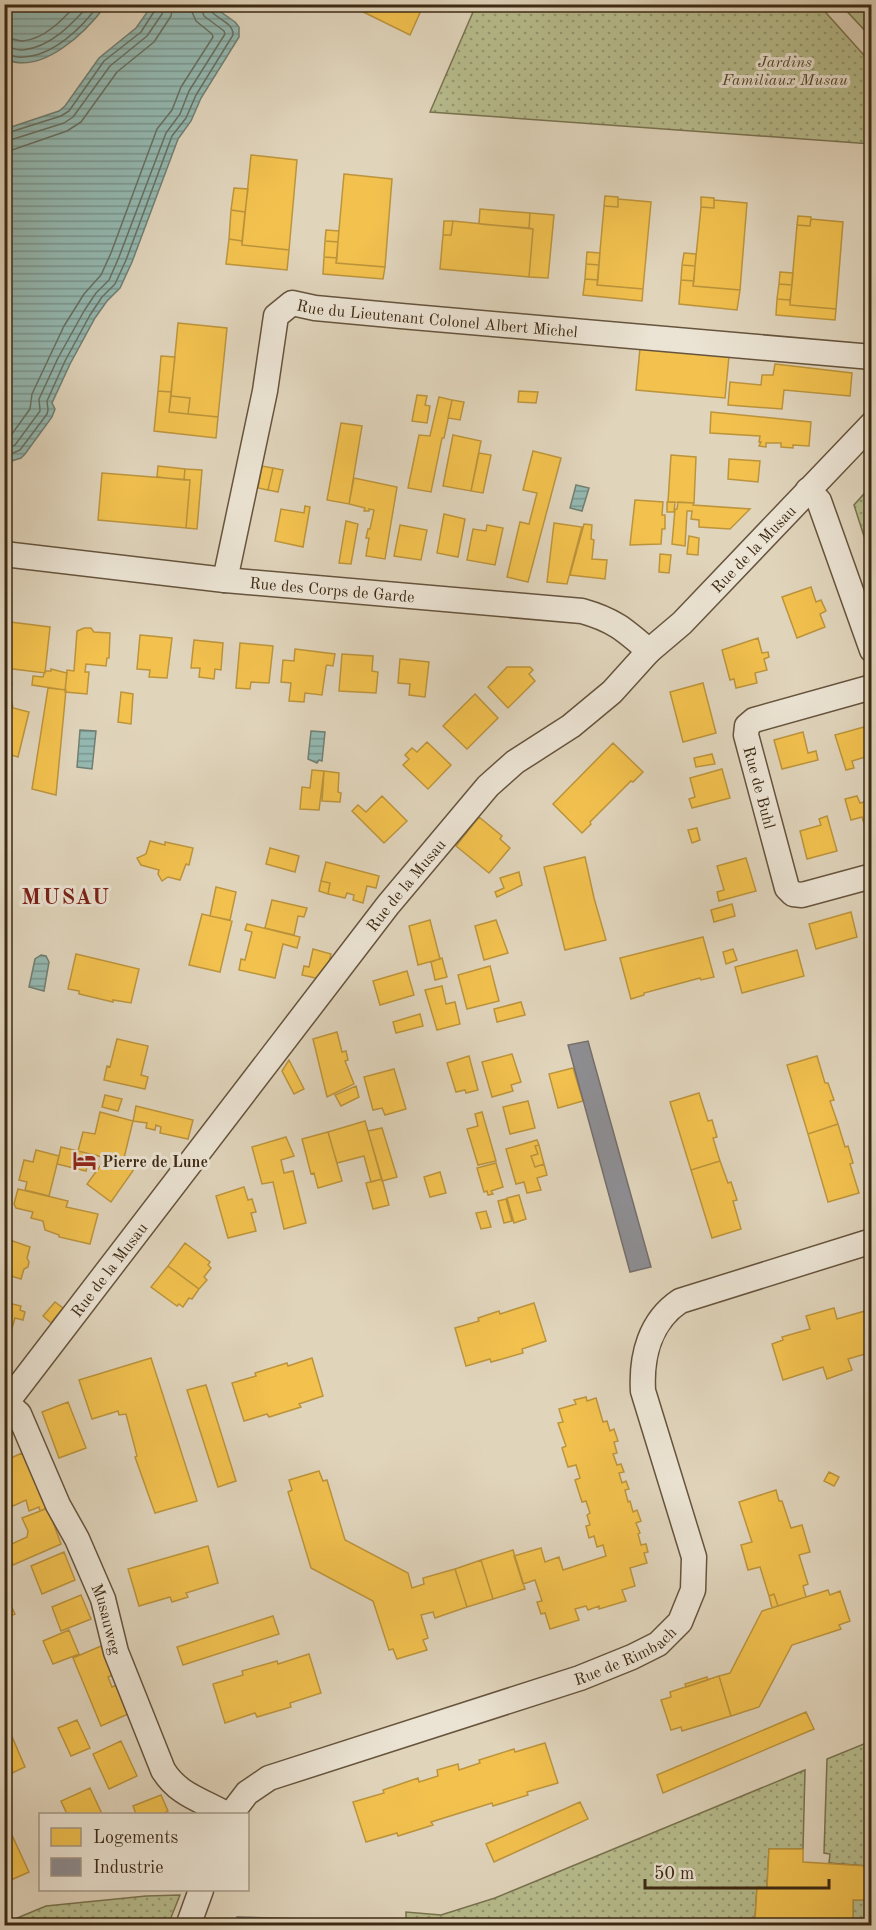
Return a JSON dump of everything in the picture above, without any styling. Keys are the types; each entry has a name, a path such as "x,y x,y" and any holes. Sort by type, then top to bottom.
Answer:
{"street":[{"name":"Rue du Lieutenant Colonel Albert Michel","path":"225,580 265,392 276,316 292,303 315,308 872,357"},
{"name":"Rue de la Musau","path":"6,1404 388,905 488,786 515,762 571,726 612,692 649,651 682,623 872,424"},
{"path":"808,490 819,501 872,650"},
{"name":"Rue des Corps de Garde","path":"4,554 225,580 582,611 604,617 620,626 649,651"},
{"name":"Rue de Buhl","path":"872,687 754,720 747,726 746,735 787,888 793,894 802,896 872,876"},
{"name":"Rue de Rimbach","path":"232,1813 247,1793 269,1778 580,1678 658,1644 680,1622 693,1590 694,1557 644,1391 642,1370 645,1351 654,1332 669,1308 680,1300 872,1241"},
{"name":"Musauweg","path":"6,1404 19,1414 58,1504 96,1582 108,1616 116,1652 163,1770 183,1793 222,1813"},
{"path":"188,1926 201,1891"}],"green space":[{"name":"Jardins Familiaux Musau","path":"476,5 819,5 871,63 871,144 430,112"},
{"path":"841,5 871,5 871,37"},
{"path":"871,486 871,558 854,505"},
{"path":"871,1741 872,1833 868,1833 867,1865 871,1866 871,1925 853,1925 853,1900 865,1900 867,1866 829,1863 830,1854 824,1853 827,1759"},
{"path":"805,1770 803,1849 769,1849 767,1888 757,1888 755,1920 819,1925 406,1926 406,1912 441,1915 495,1898"},
{"path":"180,1895 168,1925 5,1925 5,1923 46,1906"}],"water":[{"path":"5,4 106,5 87,27 62,48 34,62 19,63 5,59"},
{"path":"153,4 211,5 235,22 239,27 239,37 201,98 191,121 178,139 132,262 120,288 95,318 70,364 52,403 55,409 52,417 21,458 5,463 5,129 59,111 65,106 99,58 136,28"},
{"path":"576,485 589,488 582,511 570,508"},
{"path":"80,730 96,731 92,769 77,767"},
{"path":"311,731 325,732 322,761 319,760 317,763 308,759"},
{"path":"41,955 46,956 49,962 44,991 29,987 35,959"}],"building: Logements":[{"path":"347,4 424,4 410,35"},
{"path":"251,155 297,160 289,250 242,245"},
{"path":"344,174 392,179 385,267 336,263"},
{"path":"234,188 248,189 245,212 231,210"},
{"path":"605,196 618,197 618,207 604,206"},
{"path":"701,197 714,198 714,208 701,207"},
{"path":"618,199 651,202 643,289 597,285 604,206 618,207"},
{"path":"714,200 747,203 740,290 693,286 701,207 714,208"},
{"path":"480,209 530,213 529,228 479,224"},
{"path":"231,210 245,212 242,241 229,239"},
{"path":"530,213 554,215 548,278 529,277 533,229 529,228"},
{"path":"798,216 811,217 810,226 797,225"},
{"path":"811,219 843,222 836,309 790,305 797,225 810,226"},
{"path":"444,221 453,221 451,235 443,235"},
{"path":"453,221 533,229 529,277 440,269 443,235 451,235"},
{"path":"326,230 339,231 338,242 325,241"},
{"path":"229,239 242,241 242,245 289,250 287,270 226,264"},
{"path":"325,241 338,242 337,258 324,257"},
{"path":"587,252 600,253 599,265 586,264"},
{"path":"684,253 696,254 695,266 682,265"},
{"path":"324,257 337,258 336,263 385,267 383,279 323,274"},
{"path":"586,264 599,265 598,280 585,279"},
{"path":"682,265 695,266 694,281 681,280"},
{"path":"780,272 793,273 792,285 779,284"},
{"path":"585,279 598,280 597,285 643,289 642,301 583,295"},
{"path":"681,280 694,281 693,286 740,290 737,310 679,304"},
{"path":"779,284 792,285 790,300 777,299"},
{"path":"777,299 790,300 790,305 836,309 835,320 776,315"},
{"path":"178,323 227,328 218,417 188,414 190,398 171,396"},
{"path":"640,348 729,356 725,398 636,390"},
{"path":"161,356 175,357 171,392 158,391"},
{"path":"775,364 852,373 850,396 784,390 782,409 728,405 730,382 761,385 762,375 773,375"},
{"path":"158,391 171,392 169,412 218,417 216,438 154,431"},
{"path":"519,391 538,392 536,403 518,402"},
{"path":"417,395 427,396 425,405 430,406 427,423 412,421"},
{"path":"171,396 190,398 188,414 169,412"},
{"path":"439,397 452,400 431,492 408,488 419,435 430,436"},
{"path":"452,400 464,402 460,420 448,418"},
{"path":"711,412 811,422 809,446 793,445 793,448 781,447 781,443 766,443 766,447 759,446 760,436 710,433"},
{"path":"341,423 362,426 349,504 327,500"},
{"path":"453,435 481,441 471,491 443,486"},
{"path":"533,451 561,458 528,582 507,577 520,522 529,524 537,493 523,490"},
{"path":"479,453 491,455 483,493 471,491"},
{"path":"671,455 696,457 694,503 668,502"},
{"path":"729,459 760,461 758,482 728,479"},
{"path":"158,466 185,469 184,480 157,477"},
{"path":"262,466 273,468 268,490 258,488"},
{"path":"273,468 283,470 278,492 268,490"},
{"path":"185,469 202,470 197,529 186,528 190,480 184,480"},
{"path":"102,473 190,480 186,528 98,520"},
{"path":"354,478 397,487 385,559 366,556 369,538 366,538 374,510 364,511 365,508 349,504"},
{"path":"635,500 663,502 662,515 665,515 665,529 662,529 661,544 630,545"},
{"path":"667,502 675,502 674,512 667,512"},
{"path":"678,502 750,509 730,529 699,527 699,520 691,519 692,511 687,511 685,546 672,544 675,509 677,509"},
{"path":"305,506 310,507 303,547 275,541 281,509 304,513"},
{"path":"444,514 465,519 458,557 437,553"},
{"path":"346,521 358,524 351,564 339,563"},
{"path":"554,523 582,527 567,584 547,582"},
{"path":"584,524 592,525 591,539 594,540 592,559 607,560 605,579 570,575"},
{"path":"400,525 427,530 421,560 394,556"},
{"path":"487,525 503,528 495,565 467,560 473,529 486,531"},
{"path":"689,536 699,538 698,555 687,554"},
{"path":"660,554 671,555 669,573 659,572"},
{"path":"811,587 816,602 821,600 826,611 820,614 825,627 797,638 782,597"},
{"path":"10,622 50,627 45,673 5,668 8,631 6,627"},
{"path":"91,628 94,632 110,633 109,658 107,658 106,666 86,664 85,672 89,672 87,694 65,692 67,670 74,671 77,631"},
{"path":"140,635 172,638 167,678 149,677 150,670 137,669"},
{"path":"758,638 762,653 768,652 769,657 764,659 767,670 755,673 757,683 736,688 734,679 730,680 722,650"},
{"path":"194,640 223,643 221,670 215,669 214,679 199,677 200,668 191,668"},
{"path":"240,643 273,646 269,683 251,682 250,689 236,688"},
{"path":"295,649 335,654 333,666 327,665 326,667 322,695 305,693 304,702 289,701 291,683 281,682 283,660 294,661"},
{"path":"342,654 373,656 372,671 378,672 376,693 339,691"},
{"path":"400,659 429,662 425,697 409,695 410,684 398,683"},
{"path":"507,667 530,667 533,670 529,674 535,681 508,708 488,687"},
{"path":"51,669 67,673 65,690 32,685 33,676 43,677 45,671 51,671"},
{"path":"4,680 12,682 10,693 13,708 29,712 18,757 4,753"},
{"path":"703,683 716,733 683,742 670,692"},
{"path":"48,688 66,690 56,795 32,789"},
{"path":"121,692 133,694 131,724 118,722"},
{"path":"475,694 498,718 467,749 443,726"},
{"path":"864,727 872,755 852,761 854,768 846,770 835,735"},
{"path":"803,732 808,753 816,751 818,760 782,769 774,740"},
{"path":"427,742 451,765 428,789 403,765 409,759 405,755 412,748 417,752"},
{"path":"613,743 643,772 590,822 591,824 582,833 553,804"},
{"path":"712,754 715,764 696,767 694,758"},
{"path":"722,769 730,798 692,808 689,799 695,797 690,778"},
{"path":"312,770 324,771 319,810 300,809 302,787 310,788"},
{"path":"324,771 339,773 340,802 322,801"},
{"path":"382,796 407,821 384,843 352,811 358,805 366,812"},
{"path":"857,796 860,803 872,800 872,831 867,833 862,817 851,820 845,799"},
{"path":"827,816 837,851 807,859 800,831 821,825 819,819"},
{"path":"479,817 502,836 500,839 510,848 489,873 456,846"},
{"path":"697,828 700,840 692,843 688,830"},
{"path":"150,841 193,848 189,865 186,864 180,880 168,877 162,881 158,874 159,870 141,865 137,858 146,854"},
{"path":"270,848 299,856 295,872 266,864"},
{"path":"585,857 606,940 565,950 544,867"},
{"path":"746,858 756,891 719,901 717,892 724,890 717,866"},
{"path":"326,862 379,876 376,888 367,886 363,903 353,900 354,895 347,893 345,898 328,894 330,883 321,881"},
{"path":"519,872 522,885 497,897 495,892 504,888 500,878"},
{"path":"321,881 330,883 328,894 319,891"},
{"path":"216,887 236,892 230,920 210,916"},
{"path":"272,900 307,908 304,917 298,916 294,935 265,928"},
{"path":"732,904 735,916 714,922 711,910"},
{"path":"851,912 857,937 816,949 809,924"},
{"path":"202,914 232,921 220,972 189,965"},
{"path":"430,920 440,959 418,965 409,926"},
{"path":"496,920 508,953 484,960 475,926"},
{"path":"247,924 300,937 297,948 283,944 275,978 239,970 241,959 245,960 252,932 245,930"},
{"path":"703,937 714,977 701,980 700,978 644,993 644,995 631,999 620,958"},
{"path":"313,949 331,954 327,971 322,970 320,979 302,975 304,966 309,967"},
{"path":"733,949 737,960 726,964 723,952"},
{"path":"797,950 804,976 742,993 735,967"},
{"path":"76,954 139,969 131,1003 113,1000 113,1002 68,989"},
{"path":"442,958 447,977 435,980 431,962"},
{"path":"490,966 499,1001 467,1009 458,975"},
{"path":"407,971 414,995 380,1005 373,981"},
{"path":"442,986 446,1004 455,1002 460,1024 437,1030 425,990"},
{"path":"521,1002 525,1015 497,1022 494,1009"},
{"path":"420,1014 423,1026 396,1033 393,1022"},
{"path":"337,1032 342,1052 346,1051 348,1060 345,1061 354,1084 327,1097 313,1039"},
{"path":"117,1039 148,1046 141,1075 148,1077 145,1089 104,1080"},
{"path":"512,1054 521,1082 511,1085 513,1091 492,1097 482,1062"},
{"path":"469,1056 478,1090 466,1093 465,1090 456,1092 447,1063"},
{"path":"817,1056 825,1083 828,1083 834,1100 830,1101 838,1124 808,1134 787,1065"},
{"path":"289,1060 304,1089 294,1094 282,1071"},
{"path":"573,1068 583,1101 558,1108 549,1074"},
{"path":"394,1069 406,1109 385,1115 382,1108 373,1110 364,1077"},
{"path":"356,1086 359,1097 341,1106 335,1095"},
{"path":"699,1093 708,1121 712,1120 717,1137 713,1138 720,1161 691,1170 670,1102"},
{"path":"105,1095 122,1099 118,1111 102,1107"},
{"path":"528,1101 535,1128 510,1134 503,1107"},
{"path":"136,1106 193,1120 188,1139 160,1133 161,1127 156,1125 155,1130 146,1128 147,1123 133,1121"},
{"path":"100,1112 133,1121 123,1162 78,1151 83,1132 95,1134"},
{"path":"482,1112 496,1161 478,1165 467,1129 478,1126 475,1114"},
{"path":"365,1121 382,1179 371,1182 364,1156 337,1163 328,1132"},
{"path":"838,1124 845,1147 848,1146 853,1163 850,1164 859,1193 828,1202 808,1134"},
{"path":"382,1128 397,1177 382,1181 368,1131"},
{"path":"328,1132 342,1181 318,1188 314,1173 311,1174 302,1139"},
{"path":"286,1137 294,1156 281,1160 284,1173 293,1171 306,1223 284,1229 273,1182 262,1184 252,1147"},
{"path":"537,1140 539,1145 535,1146 538,1154 531,1156 535,1167 544,1164 547,1175 537,1178 541,1190 527,1193 524,1182 516,1184 506,1149"},
{"path":"539,1145 544,1164 535,1167 531,1156 538,1154 535,1146"},
{"path":"61,1147 90,1154 86,1171 57,1164"},
{"path":"36,1150 59,1156 49,1196 25,1190 27,1182 19,1180 24,1160 33,1162"},
{"path":"106,1158 137,1165 111,1202 87,1184"},
{"path":"720,1161 737,1200 733,1201 741,1229 712,1238 691,1170"},
{"path":"496,1163 503,1187 491,1191 493,1194 488,1195 487,1191 484,1192 477,1168"},
{"path":"440,1172 446,1193 430,1197 424,1177"},
{"path":"382,1179 389,1205 373,1209 366,1183"},
{"path":"244,1187 248,1200 252,1199 256,1212 251,1213 256,1231 228,1238 216,1196"},
{"path":"18,1189 68,1201 66,1207 98,1214 90,1244 59,1237 45,1230 43,1221 31,1218 33,1212 16,1208 14,1204"},
{"path":"519,1195 526,1219 514,1223 507,1198"},
{"path":"506,1199 512,1221 504,1223 498,1201"},
{"path":"486,1211 491,1227 481,1229 476,1213"},
{"path":"4,1238 30,1247 27,1258 28,1267 24,1269 21,1279 4,1274"},
{"path":"185,1243 210,1262 208,1265 211,1268 204,1277 207,1280 199,1289 168,1266"},
{"path":"168,1266 199,1289 183,1307 179,1304 177,1306 151,1287"},
{"path":"4,1302 21,1306 20,1310 25,1312 23,1320 15,1318 10,1335 4,1333"},
{"path":"55,1302 63,1308 51,1323 43,1316"},
{"path":"534,1303 546,1341 522,1349 523,1353 466,1366 455,1328 479,1321 478,1318 499,1311 500,1314"},
{"path":"834,1308 837,1319 865,1311 872,1331 872,1352 848,1359 852,1370 827,1379 823,1367 783,1380 772,1344 783,1340 782,1337 810,1329 806,1316"},
{"path":"4,1353 11,1355 4,1374"},
{"path":"151,1358 197,1501 155,1513 135,1457 137,1456 126,1414 119,1415 118,1411 92,1419 79,1380"},
{"path":"312,1358 323,1396 299,1404 301,1407 269,1417 267,1414 244,1421 232,1383 287,1363 288,1366"},
{"path":"206,1385 236,1481 218,1487 187,1390"},
{"path":"586,1397 587,1401 596,1398 603,1422 607,1421 610,1431 614,1429 618,1441 614,1442 617,1453 613,1454 617,1465 621,1464 624,1472 619,1473 622,1483 626,1481 629,1489 625,1490 628,1502 630,1501 633,1512 637,1510 641,1521 636,1523 641,1545 646,1544 648,1552 644,1553 647,1563 630,1568 635,1586 622,1590 626,1601 599,1609 599,1606 588,1610 586,1606 575,1609 579,1620 550,1629 545,1613 541,1614 537,1602 542,1601 535,1580 523,1584 514,1556 541,1548 545,1562 559,1557 563,1570 606,1556 603,1545 597,1547 594,1536 589,1538 586,1526 590,1525 587,1515 590,1513 586,1501 582,1502 575,1480 580,1478 576,1465 568,1467 562,1448 566,1446 558,1423 563,1422 559,1409 576,1404 574,1400"},
{"path":"68,1402 86,1448 59,1458 42,1412"},
{"path":"22,1453 47,1508 40,1511 39,1507 29,1511 26,1500 13,1506 4,1486 4,1461"},
{"path":"319,1471 323,1481 327,1480 345,1540 408,1573 412,1588 424,1584 423,1578 455,1569 467,1607 435,1618 433,1612 421,1615 428,1638 423,1640 427,1650 397,1659 393,1649 389,1650 373,1601 311,1568 288,1492 292,1490 289,1480"},
{"path":"829,1472 839,1477 834,1486 824,1481"},
{"path":"776,1490 791,1528 802,1525 810,1552 799,1555 808,1584 803,1586 806,1597 778,1606 774,1594 769,1596 760,1567 748,1570 741,1545 752,1542 739,1502"},
{"path":"48,1508 61,1544 13,1565 5,1547 27,1537 28,1531 22,1518"},
{"path":"208,1546 218,1583 186,1593 188,1597 172,1602 170,1597 139,1606 128,1569"},
{"path":"513,1550 525,1589 493,1599 481,1560"},
{"path":"64,1552 75,1580 42,1594 31,1566"},
{"path":"481,1560 493,1599 467,1607 455,1569"},
{"path":"828,1590 830,1595 840,1591 850,1621 839,1625 841,1629 792,1645 759,1707 731,1716 719,1676 730,1673 762,1611"},
{"path":"4,1591 15,1614 4,1618"},
{"path":"774,1594 778,1606 772,1608 769,1596"},
{"path":"81,1595 91,1619 61,1631 52,1607"},
{"path":"273,1616 279,1634 183,1665 177,1647"},
{"path":"69,1630 79,1654 53,1664 43,1641"},
{"path":"101,1646 113,1675 108,1677 112,1687 117,1685 128,1714 101,1726 73,1658"},
{"path":"309,1654 321,1693 290,1703 291,1707 257,1717 255,1713 225,1723 213,1684 243,1675 242,1671 277,1661 278,1664"},
{"path":"719,1676 731,1716 682,1731 681,1727 671,1730 661,1700 671,1697 670,1692"},
{"path":"707,1677 708,1680 686,1687 685,1684"},
{"path":"806,1712 814,1729 663,1793 657,1775"},
{"path":"4,1718 25,1767 10,1774 7,1767 4,1767"},
{"path":"77,1720 90,1748 71,1756 58,1728"},
{"path":"121,1741 137,1776 109,1789 93,1754"},
{"path":"545,1743 558,1783 527,1792 528,1795 493,1806 492,1803 431,1822 433,1825 398,1836 397,1833 366,1842 353,1802 384,1793 383,1790 418,1778 419,1782 438,1776 437,1770 458,1764 459,1770 480,1763 479,1760 514,1749 515,1752"},
{"path":"90,1788 102,1813 67,1813 61,1801"},
{"path":"161,1795 168,1811 136,1813 133,1806"},
{"path":"580,1802 588,1819 494,1862 486,1844"},
{"path":"868,1832 872,1833 872,1866 867,1866"},
{"path":"11,1833 29,1872 4,1883 4,1836"},
{"path":"769,1849 803,1849 803,1862 867,1866 865,1900 853,1900 853,1926 819,1926 819,1924 755,1920 757,1887 767,1888"}],"building: Industrie":[{"path":"588,1041 651,1267 630,1272 568,1045"},
{"path":"237,1917 406,1922 406,1926 237,1926"}],"place":[{"name":"Pierre de Lune","path":"84,1161"}],"district":[{"name":"MUSAU","path":"66,896"}]}
